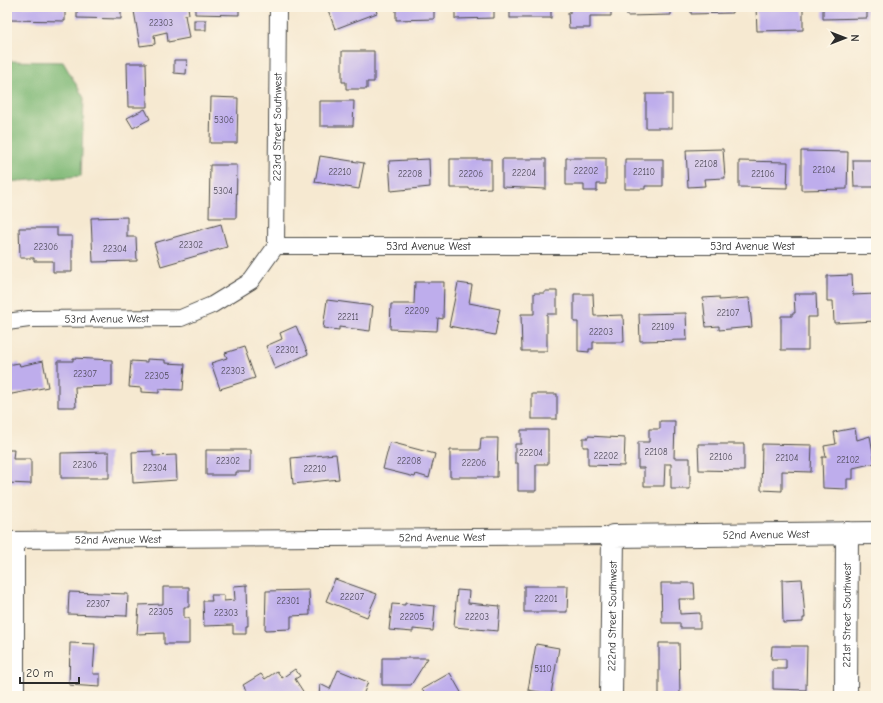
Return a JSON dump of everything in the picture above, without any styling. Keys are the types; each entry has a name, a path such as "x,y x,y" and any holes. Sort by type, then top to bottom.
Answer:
{"street":[{"name":"223rd Street Southwest","path":"276,246 278,7"},
{"name":"53rd Avenue West","path":"7,322 29,319 181,318 212,305 251,281 276,246 876,246"},
{"name":"221st Street Southwest","path":"846,533 846,696"},
{"name":"52nd Avenue West","path":"12,540 876,533"},
{"name":"222nd Street Southwest","path":"611,696 613,536"},
{"path":"12,540 16,696"}],"green space":[{"path":"7,61 63,62 84,98 81,176 7,182"}],"building":[{"path":"9,7 65,7 65,21 9,20"},
{"path":"77,7 121,7 121,19 77,18"},
{"path":"154,7 188,7 189,14 185,15 189,38 168,42 167,32 154,35 155,44 140,46 134,11"},
{"path":"195,7 239,7 239,15 195,14"},
{"path":"327,7 375,7 377,13 335,29"},
{"path":"396,7 434,7 434,19 396,20"},
{"path":"455,7 494,7 494,18 455,19"},
{"path":"510,7 551,7 551,18 510,18"},
{"path":"570,7 611,7 611,16 590,16 590,28 569,28 568,13 570,13"},
{"path":"627,7 671,7 671,15 627,16"},
{"path":"691,7 732,7 732,13 691,14"},
{"path":"756,7 803,7 803,30 757,31"},
{"path":"823,7 867,7 867,18 823,19"},
{"path":"194,20 206,20 206,30 194,30"},
{"path":"342,51 374,51 374,82 367,82 367,89 346,89 346,82 342,82"},
{"path":"174,60 187,60 186,74 174,73"},
{"path":"127,63 146,63 147,107 128,107"},
{"path":"646,94 672,94 672,128 646,128"},
{"path":"211,97 238,98 237,143 210,143"},
{"path":"320,101 354,101 353,126 320,126"},
{"path":"145,109 150,119 133,128 127,118"},
{"path":"723,149 725,178 704,179 705,186 688,187 686,150"},
{"path":"801,151 848,152 847,189 801,190"},
{"path":"320,156 364,163 359,189 315,182"},
{"path":"566,158 606,158 606,184 597,184 597,191 584,191 584,185 566,185"},
{"path":"429,159 430,187 391,191 389,161"},
{"path":"450,159 491,159 491,188 450,188"},
{"path":"502,159 546,159 546,189 502,187"},
{"path":"625,159 663,159 663,186 645,186 645,189 625,189"},
{"path":"853,160 876,160 876,187 854,187"},
{"path":"739,161 788,162 787,188 739,187"},
{"path":"210,165 237,165 236,218 209,218"},
{"path":"127,217 127,237 136,237 137,261 93,262 91,218"},
{"path":"221,224 227,247 161,266 154,243"},
{"path":"19,228 57,228 57,236 72,236 72,272 53,272 53,261 34,261 34,258 20,258"},
{"path":"852,275 853,295 876,294 876,321 834,323 833,301 827,301 827,276"},
{"path":"415,282 444,282 443,319 438,318 437,331 390,329 391,304 414,304"},
{"path":"458,283 472,285 469,303 500,309 495,335 449,326"},
{"path":"545,291 557,291 557,314 547,314 547,351 522,351 521,314 534,314 534,293 545,293"},
{"path":"574,294 593,294 594,316 623,315 624,342 593,342 593,349 589,349 589,352 578,351 578,322 574,322"},
{"path":"794,294 816,294 817,317 808,317 808,350 781,350 781,316 792,316 792,313 795,313"},
{"path":"719,297 719,300 749,298 752,327 719,330 719,326 706,327 703,298"},
{"path":"327,300 373,306 370,331 339,327 339,330 323,328"},
{"path":"686,313 687,340 640,341 639,314"},
{"path":"296,326 308,354 275,369 266,346 282,339 280,333"},
{"path":"244,347 255,378 220,389 211,363 227,358 225,353"},
{"path":"73,358 112,360 112,386 75,387 76,407 58,407 58,361 73,361"},
{"path":"147,359 165,360 165,363 185,364 183,390 159,389 159,393 141,392 141,388 129,387 131,361 147,362"},
{"path":"43,361 48,387 7,395 7,365 19,363 20,366"},
{"path":"532,394 557,394 557,419 532,419"},
{"path":"660,421 675,421 674,458 690,458 690,489 671,489 671,464 665,464 664,486 644,486 644,468 638,468 638,442 649,442 649,429 660,429"},
{"path":"855,428 857,440 870,436 875,463 853,468 853,479 847,479 847,489 823,488 822,457 826,457 824,446 836,444 834,432"},
{"path":"521,430 548,430 548,464 536,464 536,491 518,491 518,463 515,463 515,444 521,444"},
{"path":"588,436 625,438 624,466 588,465 588,447 583,447 583,438 588,438"},
{"path":"481,438 498,438 497,477 450,477 450,450 480,450"},
{"path":"390,442 435,454 429,478 416,474 415,477 383,469"},
{"path":"698,444 744,444 744,471 699,470"},
{"path":"762,444 812,445 811,472 782,471 782,491 761,490"},
{"path":"7,450 14,450 13,459 31,459 31,484 7,483"},
{"path":"206,450 250,450 250,472 236,472 236,475 206,475"},
{"path":"153,451 153,456 176,455 177,480 133,483 132,452"},
{"path":"109,452 109,478 61,478 61,453"},
{"path":"336,454 339,479 293,484 291,458"},
{"path":"335,579 377,594 367,617 326,601"},
{"path":"802,579 805,618 803,618 803,622 783,623 782,580"},
{"path":"661,583 694,583 695,599 679,599 680,614 700,613 700,628 680,628 680,623 662,623"},
{"path":"247,585 248,626 246,626 246,634 233,634 233,625 204,626 203,601 212,601 211,595 224,595 224,601 235,600 234,586"},
{"path":"524,586 568,586 567,612 524,612"},
{"path":"163,587 189,587 189,607 184,607 184,618 189,618 189,644 164,644 164,633 137,634 139,605 163,604"},
{"path":"309,590 310,615 291,616 291,629 265,630 266,591"},
{"path":"457,590 469,591 468,603 500,606 498,631 454,627"},
{"path":"69,592 128,594 127,616 68,614"},
{"path":"405,603 435,606 433,631 413,629 413,632 389,630 392,604 405,605"},
{"path":"70,643 95,644 93,674 100,674 100,687 69,685"},
{"path":"659,643 679,643 680,695 659,696"},
{"path":"536,644 559,648 551,694 528,690"},
{"path":"772,646 807,646 806,690 773,689 773,669 786,669 786,659 771,659"},
{"path":"382,658 428,658 411,685 382,685"},
{"path":"295,669 300,676 295,679 306,696 250,696 243,685 261,674 265,679 277,671 282,678"},
{"path":"338,670 368,682 363,695 366,696 319,696 320,684 330,689"},
{"path":"450,673 463,696 426,696 422,689"}]}
